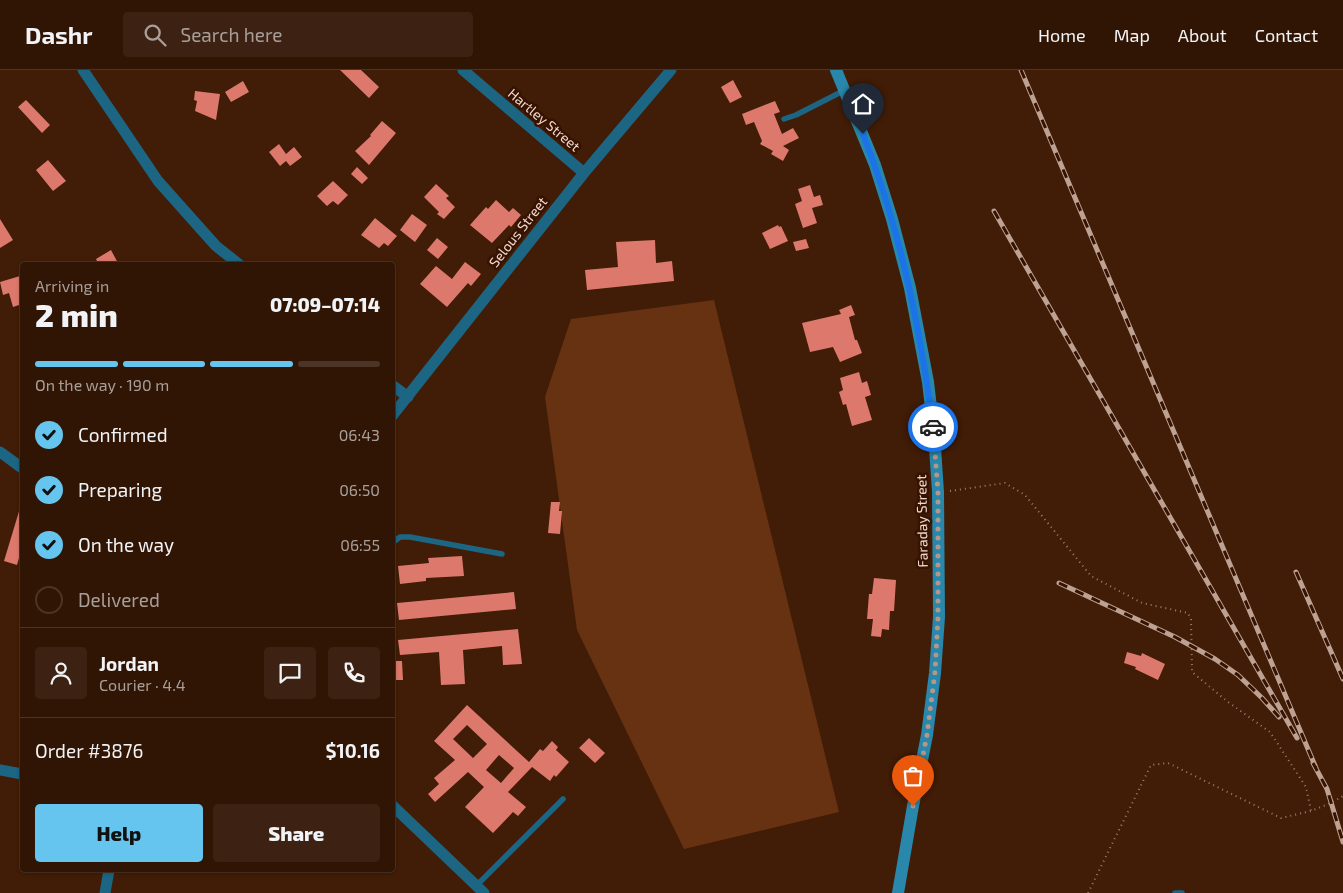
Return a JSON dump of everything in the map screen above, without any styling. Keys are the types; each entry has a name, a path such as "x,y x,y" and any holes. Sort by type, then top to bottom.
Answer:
{"street":[{"path":"82,70 158,180 216,246 236,262"},
{"name":"Hartley Street","path":"463,70 584,173"},
{"name":"Selous Street","path":"395,412 584,173 671,70"},
{"name":"Faraday Street","path":"836,70 875,166 892,220 910,288 928,382 934,433 938,492 938,617 935,672 927,735 898,893"},
{"path":"395,387 408,397"},
{"path":"0,452 20,467"},
{"path":"0,770 20,774"},
{"path":"395,808 480,889"},
{"path":"105,893 109,872"}],"lane":[{"path":"784,119 796,116 845,90"},
{"path":"395,541 400,537 410,537 502,554"},
{"path":"480,889 563,799"},
{"path":"1175,893 1182,893"}],"path":[{"path":"938,492 1006,483 1025,495 1091,576 1142,603 1188,613 1191,619 1192,672 1228,702 1270,732 1306,787 1310,811"},
{"path":"1088,893 1151,765 1168,763 1281,818 1310,811 1332,803 1343,796"}],"shaded area":[{"path":"714,300 839,812 684,849 577,630 545,397 571,319"}],"building":[{"path":"340,70 361,70 379,87 369,98"},
{"path":"733,80 742,97 730,103 721,87"},
{"path":"243,81 249,92 231,102 225,92"},
{"path":"195,91 220,94 216,120 195,111 197,101 194,100"},
{"path":"26,100 50,125 42,133 18,107"},
{"path":"775,101 780,112 774,114 782,134 793,128 799,138 783,146 789,150 783,161 771,154 773,151 760,144 762,141 754,122 746,125 742,114"},
{"path":"382,121 396,133 369,165 355,151 371,136"},
{"path":"279,144 286,154 294,147 302,157 290,166 286,161 280,166 269,152"},
{"path":"48,160 66,181 53,191 36,170"},
{"path":"357,167 368,178 362,184 351,174"},
{"path":"333,181 348,195 338,205 333,201 327,206 317,196"},
{"path":"436,184 449,196 446,198 455,207 444,219 437,214 439,212 424,197"},
{"path":"810,185 814,197 820,195 823,205 812,208 817,223 803,228 795,204 802,201 798,189"},
{"path":"496,200 509,212 513,208 521,215 511,227 509,225 492,243 470,225 486,207 488,209"},
{"path":"412,214 427,225 415,242 400,230"},
{"path":"375,218 397,236 388,246 384,243 379,248 361,235"},
{"path":"0,219 13,240 0,248"},
{"path":"778,225 779,227 781,226 788,241 770,249 762,233"},
{"path":"437,238 448,247 438,259 427,250"},
{"path":"806,239 809,248 796,251 793,242"},
{"path":"655,240 656,263 672,261 674,281 587,290 585,270 618,267 616,242"},
{"path":"111,250 117,262 98,262 96,259"},
{"path":"465,262 481,274 471,286 468,283 447,307 420,284 436,266 452,279"},
{"path":"20,276 20,305 13,307 9,293 3,295 0,282"},
{"path":"851,305 855,315 849,317 855,340 857,340 862,353 840,362 833,347 810,352 802,323 841,314 839,310"},
{"path":"859,372 862,383 867,381 871,395 865,397 872,420 852,426 846,404 843,405 839,392 843,390 840,378"},
{"path":"551,502 560,502 559,511 562,511 560,534 548,533"},
{"path":"20,508 20,554 17,565 4,561"},
{"path":"462,556 464,576 426,578 426,581 400,584 398,566 429,563 428,558"},
{"path":"874,578 896,580 894,611 890,611 889,630 882,629 881,637 871,636 873,619 867,619 869,594 872,594"},
{"path":"514,592 516,609 399,620 397,603"},
{"path":"518,629 522,664 503,665 502,646 463,650 465,684 441,685 439,652 400,655 398,640"},
{"path":"1127,652 1141,656 1142,653 1165,664 1158,680 1135,669 1136,667 1124,663"},
{"path":"395,661 402,661 403,680 395,680"},
{"path":"467,705 529,762 540,749 543,751 552,741 558,747 556,750 569,762 550,781 532,767 508,792 526,807 518,816 513,812 493,833 465,807 484,787 468,772 435,802 428,794 439,784 434,778 455,760 434,741","holes":["467,725 487,744 473,758 453,739","499,755 514,768 501,783 486,770"]},
{"path":"589,738 605,753 595,763 579,748"}],"railway":[{"path":"1021,70 1316,768"},
{"path":"994,211 1297,738"},
{"path":"1296,572 1343,679"},
{"path":"1059,583 1175,637 1215,659 1238,675 1279,717"},
{"path":"1313,763 1327,789 1343,842"}],"way so far":[{"path":"913,806 927,735 935,672 938,617 938,492 933,427"}],"route":[{"path":"863,134 892,220 910,288 928,382 933,427"}]}
